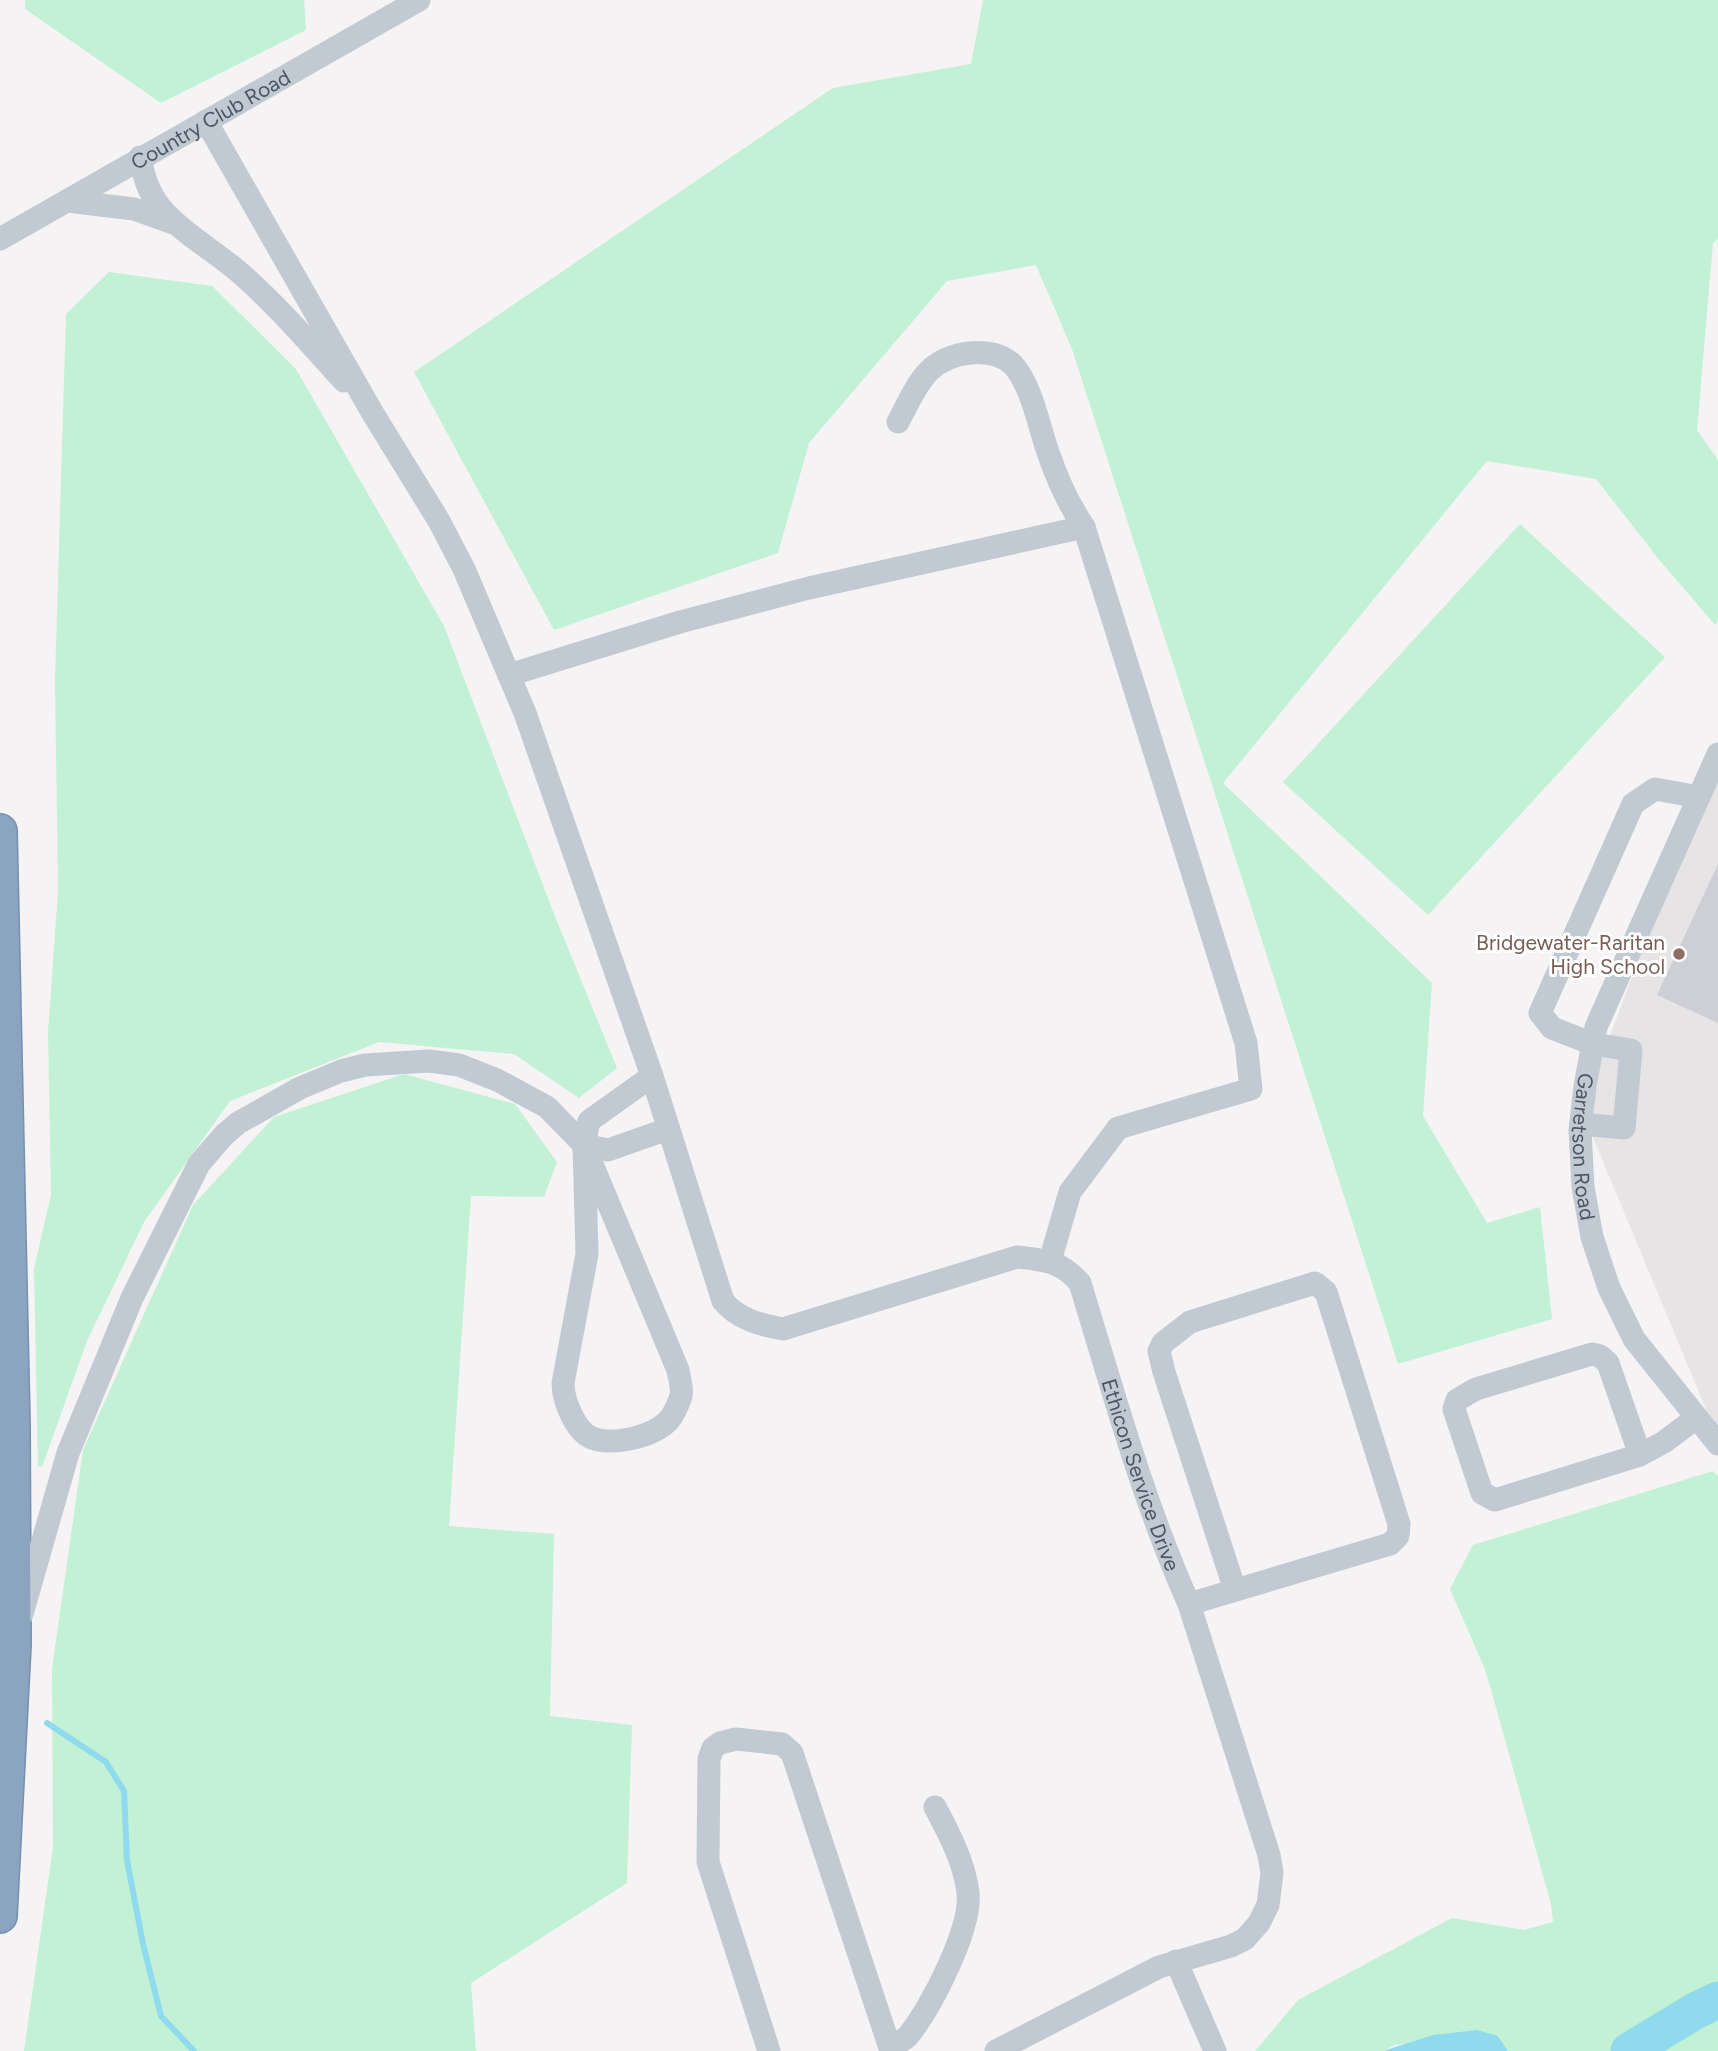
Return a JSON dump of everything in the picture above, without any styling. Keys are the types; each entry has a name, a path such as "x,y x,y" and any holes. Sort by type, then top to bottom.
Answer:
{"highway":[{"path":"0,831 13,1426 14,1644 0,1916"}],"street":[{"name":"Country Club Road","path":"0,239 419,0"},
{"path":"206,121 372,412"},
{"path":"140,157 144,176 158,205 177,224 240,273 290,322 372,412"},
{"path":"66,201 134,209 177,224"},
{"path":"898,422 925,373 950,355 987,351 1013,365 1033,403 1049,456 1070,505 1084,527 1246,1043 1251,1089 1118,1128 1070,1192 1050,1261"},
{"name":"Ethicon Service Drive","path":"372,412 439,520 464,569 530,726 652,1076 723,1301 731,1310 760,1325 783,1329 1017,1257 1050,1261 1070,1270 1080,1283 1150,1505 1189,1604 1269,1855 1272,1873 1268,1905 1253,1932 1245,1939 1231,1946 1176,1961 1140,1976 996,2051"},
{"path":"509,675 680,622 809,588 1084,527"},
{"name":"Garretson Road","path":"1718,754 1596,1027 1581,1124 1583,1188 1592,1237 1609,1289 1634,1339 1718,1444"},
{"path":"1581,1124 1623,1128 1631,1050 1593,1044 1552,1028 1540,1013 1633,804 1655,789 1699,797"},
{"path":"14,1644 68,1453 132,1298 192,1176 224,1135 238,1124 300,1088 341,1071 365,1065 429,1061 459,1065 497,1080 547,1108 584,1144 678,1370 682,1394 668,1421 657,1430 623,1440 590,1437 580,1430 563,1393 587,1254 584,1144 589,1121 652,1076"},
{"path":"584,1144 608,1150 668,1129"},
{"path":"1189,1604 1390,1544 1399,1532 1399,1524 1326,1292 1315,1283 1197,1318 1163,1343 1159,1350 1235,1590"},
{"path":"1640,1455 1608,1363 1600,1356 1592,1354 1476,1389 1457,1400 1454,1409 1482,1493 1495,1500 1640,1455 1664,1442 1696,1418"},
{"path":"769,2051 708,1862 709,1759 713,1748 720,1743 736,1739 782,1744 792,1753 891,2049 906,2039 919,2020 947,1968 966,1918 966,1882 935,1807"},
{"path":"1176,1961 1216,2051"}],"shaded area":[{"name":"Bridgewater-Raritan High School","path":"1718,772 1718,1438 1582,1111 1699,797"}],"green space":[{"path":"25,0 304,0 306,30 161,103 25,9"},
{"path":"983,0 1718,0 1718,239 1713,243 1697,430 1718,460 1718,621 1715,625 1596,479 1487,461 1223,783 1432,983 1423,1116 1487,1223 1540,1207 1552,1319 1398,1364 1072,349 1036,265 947,281 809,443 778,553 554,630 414,372 833,88 971,64"},
{"path":"109,272 212,286 296,369 444,626 554,914 617,1068 579,1098 514,1054 379,1042 230,1101 144,1222 87,1341 42,1467 38,1466 34,1269 51,1195 48,1032 58,892 55,679 66,314"},
{"path":"1520,524 1665,657 1428,915 1283,782"},
{"path":"404,1074 515,1104 557,1162 544,1197 471,1196 449,1526 554,1534 550,1716 632,1725 627,1883 471,1983 476,2051 24,2051 53,1847 52,1669 83,1450 193,1205 274,1117"},
{"path":"1713,1471 1718,1476 1718,2051 1508,2051 1498,2036 1395,2045 1383,2051 1255,2051 1298,2000 1452,1918 1524,1930 1553,1922 1551,1904 1486,1672 1450,1589 1473,1545"}],"water":[{"path":"1477,2030 1498,2036 1508,2051 1383,2051 1433,2035"}],"building":[{"path":"1718,864 1718,1023 1657,995"}],"waterway":[{"path":"47,1723 106,1762 124,1791 127,1860 143,1944 161,2016 194,2051"},
{"path":"1629,2051 1718,2000"}],"place":[{"name":"Bridgewater-Raritan High School","path":"1679,954"}]}
